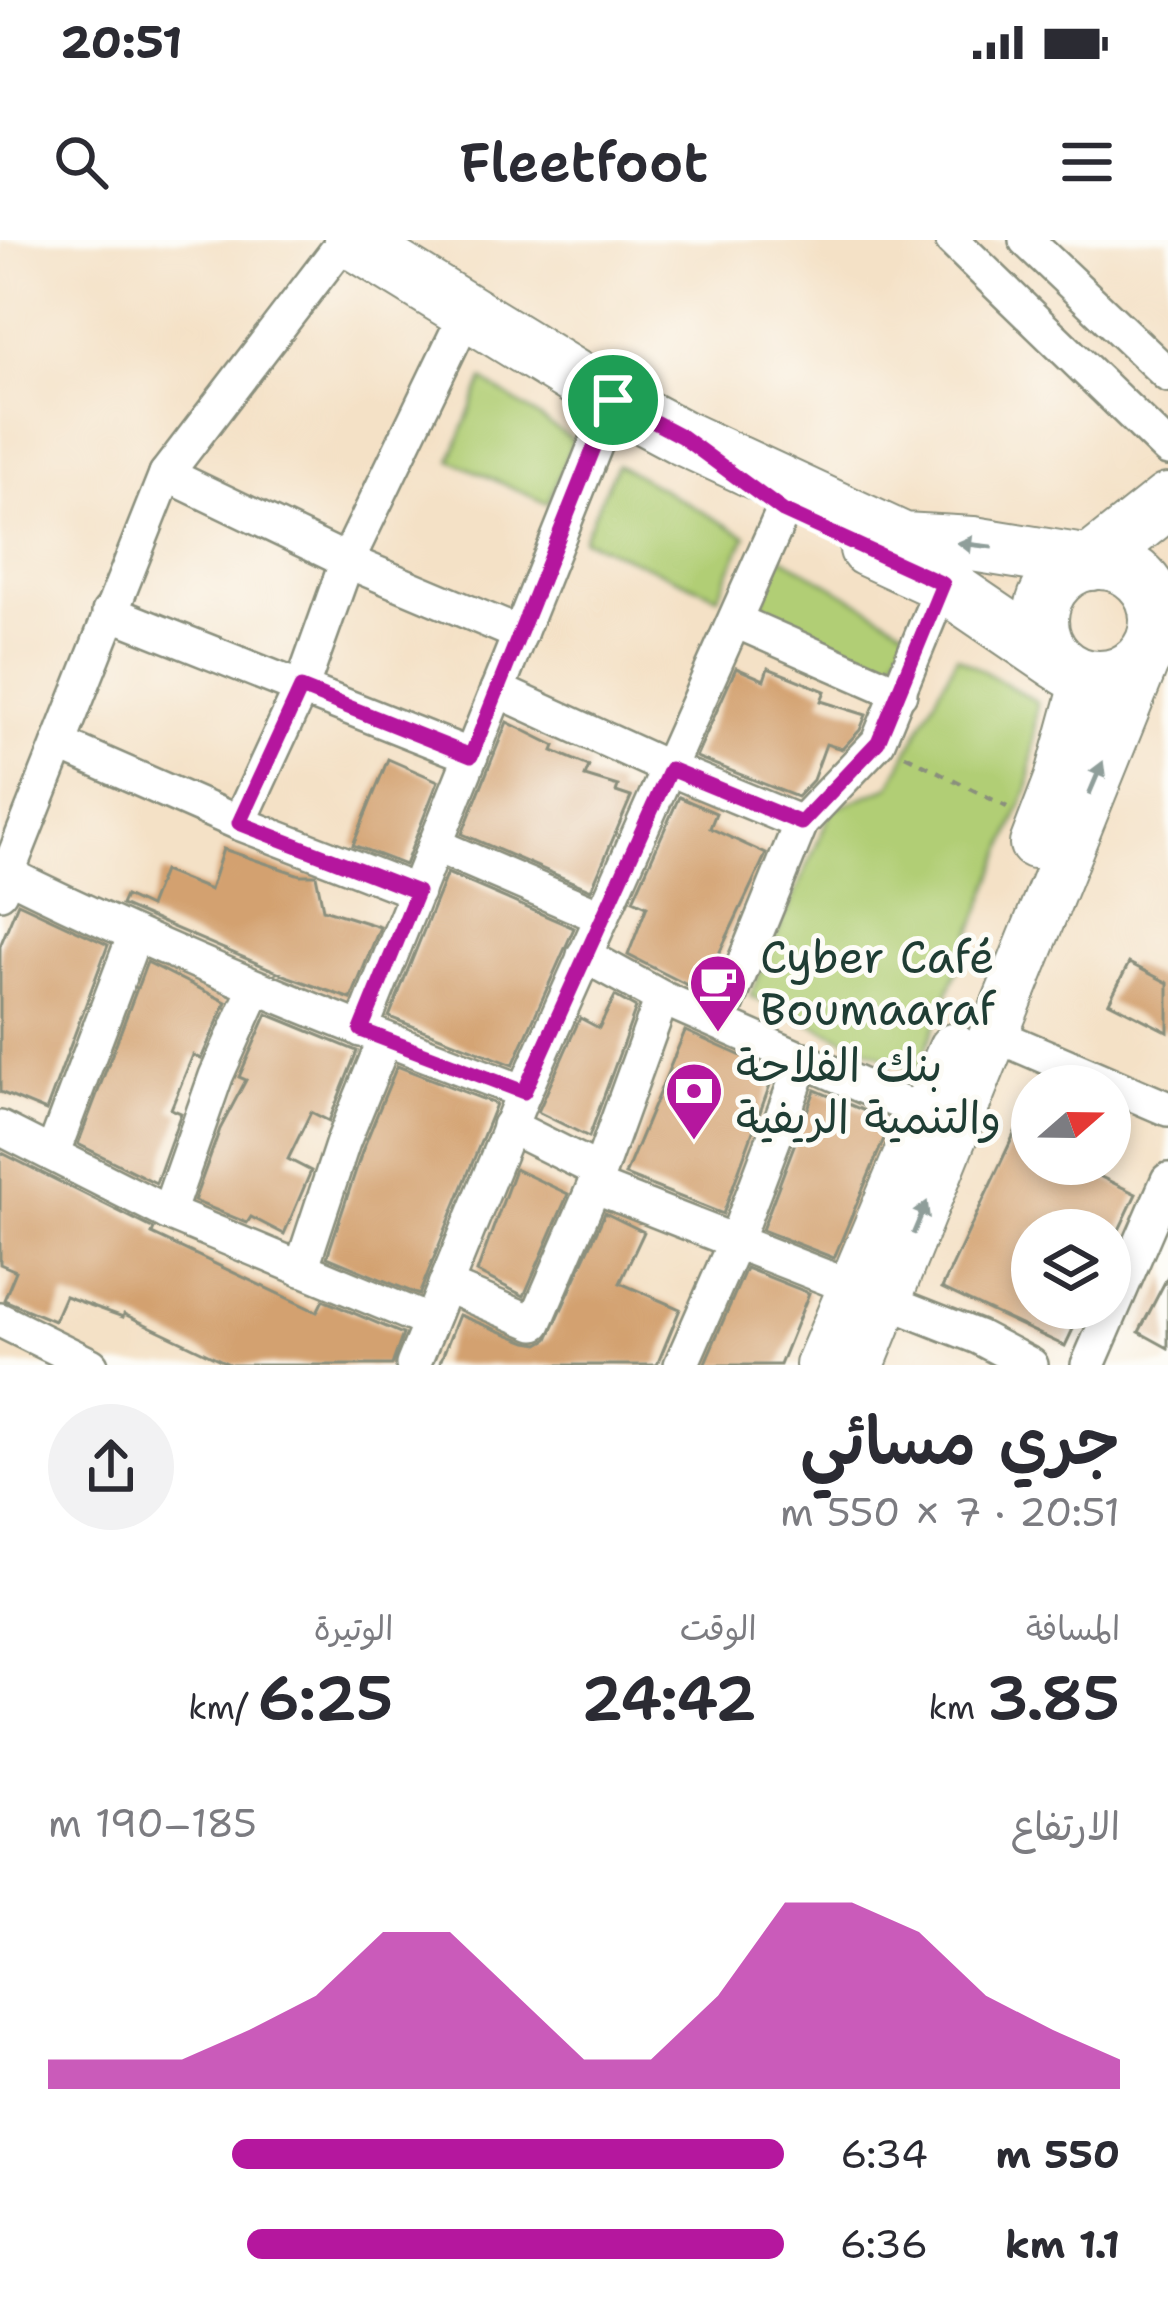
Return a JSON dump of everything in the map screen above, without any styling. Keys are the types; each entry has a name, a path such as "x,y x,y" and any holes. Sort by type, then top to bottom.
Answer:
{"main road":[{"path":"348,240 613,400 904,540 973,544 1108,563 1141,580 1151,595 1159,638 993,1034 941,1121"},
{"path":"681,436 783,511 943,584 1073,670 1101,679 1130,670 1159,638"},
{"path":"820,1365 869,1293 941,1121 1059,779 1073,670 1042,631 1042,612 1058,580 1090,563 1168,501"},
{"path":"860,1365 869,1293"}],"street":[{"path":"348,240 166,474 59,744 11,822 4,884 255,989 524,1092"},
{"path":"952,240 1168,448"},
{"path":"1026,240 1168,375"},
{"path":"239,823 301,688 347,561 467,310"},
{"path":"301,1268 344,1142 417,892 613,400"},
{"path":"166,474 347,561 520,634"},
{"path":"413,1365 509,1126 783,511"},
{"path":"720,1022 801,823 878,742 943,584"},
{"path":"109,612 471,756"},
{"path":"736,621 900,694"},
{"path":"497,690 801,823"},
{"path":"59,744 239,823 417,892"},
{"path":"436,846 602,917"},
{"path":"53,1152 134,937"},
{"path":"584,955 662,998 941,1121"},
{"path":"167,1213 255,989"},
{"path":"445,1285 536,1323 597,1179 662,998"},
{"path":"993,1034 1168,1109"},
{"path":"681,1365 804,1059"},
{"path":"509,1126 597,1179 734,1241 978,1337 1031,1365"},
{"path":"0,1128 167,1213 430,1322"},
{"path":"1088,1365 1168,1180"},
{"path":"0,1320 91,1365"}],"path":[{"path":"878,742 1042,825"}],"green space":[{"path":"483,380 573,440 548,504 451,460"},
{"path":"617,464 746,536 718,596 583,539"},
{"path":"780,556 909,631 889,670 758,612"},
{"path":"957,656 1037,702 1029,785 917,1072 750,996 832,810 890,786"}],"building":[{"path":"736,668 764,680 768,668 825,691 821,701 866,715 860,730 842,749 826,744 813,780 797,797 696,757"},
{"path":"507,722 555,746 553,751 589,766 585,776 618,786 616,792 631,797 591,890 462,834"},
{"path":"388,759 438,781 405,865 353,845"},
{"path":"679,797 716,813 710,828 766,854 701,992 628,955 647,906 633,900"},
{"path":"223,849 300,875 316,875 323,909 380,927 351,999 121,905 125,896 149,907 163,871 210,890"},
{"path":"447,873 574,928 513,1065 389,1017"},
{"path":"18,903 108,945 46,1111 0,1092 0,946"},
{"path":"147,962 226,1002 201,1059 193,1055 171,1109 181,1113 156,1183 78,1144"},
{"path":"1129,963 1168,983 1168,1032 1109,1002"},
{"path":"615,996 636,1008 589,1137 538,1112 580,1018 599,1028"},
{"path":"267,1014 357,1051 329,1121 311,1112 288,1159 311,1171 284,1234 251,1217 247,1223 194,1201 220,1129 246,1080 239,1077"},
{"name":"بنك الفلاحة والتنمية الريفية","path":"685,1031 775,1071 723,1214 625,1175"},
{"path":"397,1066 496,1104 419,1295 327,1257"},
{"path":"815,1090 891,1122 834,1258 762,1230"},
{"path":"1011,1141 1011,1185 1117,1185 1136,1194 1129,1209 1011,1209 1011,1321 942,1288"},
{"path":"0,1152 154,1229 152,1234 317,1312 323,1300 403,1334 392,1365 231,1365 124,1314 65,1296 54,1321 4,1300 16,1271 0,1264"},
{"path":"515,1169 568,1194 524,1296 477,1272"},
{"path":"605,1213 644,1232 620,1283 680,1309 657,1365 439,1365 459,1315 527,1342 539,1344 548,1339"},
{"path":"746,1268 809,1293 780,1365 704,1365"},
{"path":"1168,1276 1168,1348 1139,1332"},
{"path":"1029,1329 1073,1329 1065,1346"}],"place":[{"name":"Cyber Café Boumaaraf","path":"718,1034"},
{"name":"بنك الفلاحة والتنمية الريفية","path":"694,1142"}],"route":[{"path":"613,400 681,436 783,511 943,584 878,742 801,823 670,769 524,1092 361,1030 417,892 239,823 301,688 471,756 613,400"}]}
